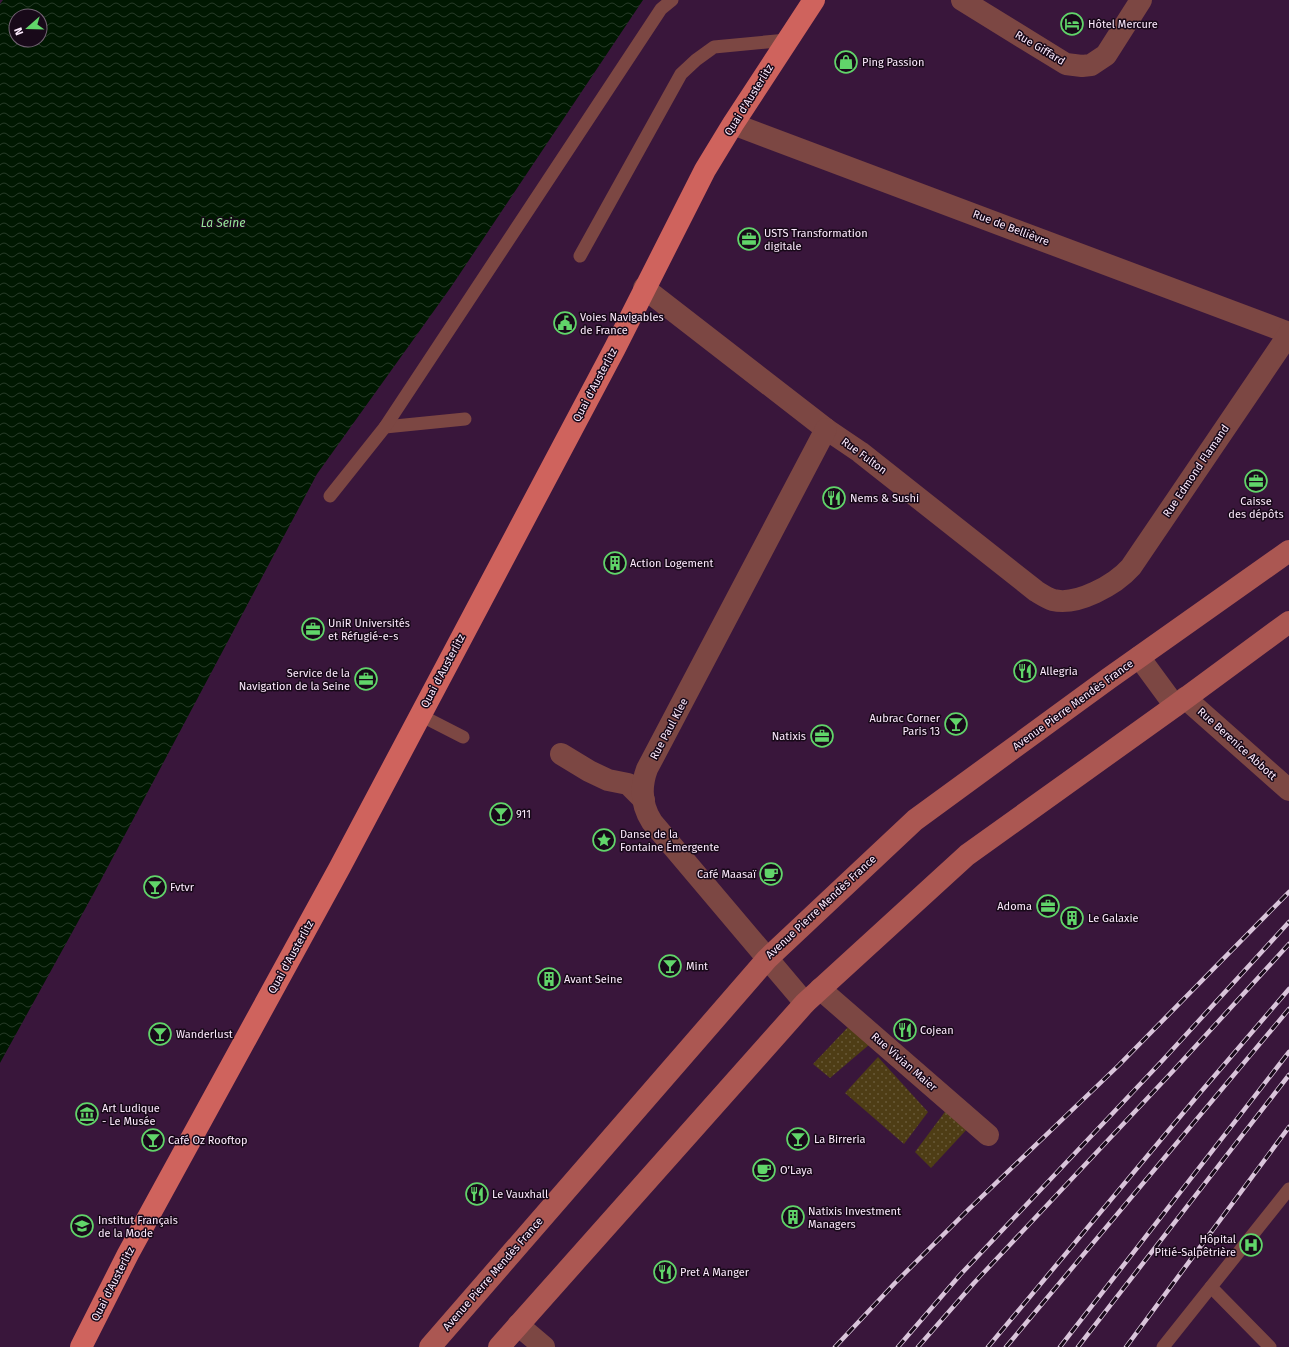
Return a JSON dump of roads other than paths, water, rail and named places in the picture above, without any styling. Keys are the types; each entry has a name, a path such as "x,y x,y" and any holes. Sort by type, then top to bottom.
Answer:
{"main road":[{"name":"Quai d'Austerlitz","path":"81,1347 128,1254 340,867 615,348 705,170 733,124 814,0"}],"street":[{"name":"Rue Giffard","path":"962,0 1066,64 1082,66 1091,65 1106,55 1141,0"},
{"name":"Rue de Bellièvre","path":"733,124 1289,334"},
{"name":"Rue Fulton","path":"644,288 826,429 860,452 1036,591 1052,600 1059,601 1076,600 1091,594"},
{"name":"Rue Edmond Flamand","path":"1091,594 1118,579 1131,567 1289,334"},
{"name":"Rue Paul Klee","path":"805,1003 652,822 647,814 642,788 643,779 647,770 826,429"},
{"name":"Avenue Pierre Mendès France","path":"430,1347 767,959 915,820 1139,657 1289,551"},
{"path":"499,1347 805,1003 820,989 967,855 1289,622"},
{"name":"Rue Berenice Abbott","path":"1139,657 1180,702 1289,790"},
{"path":"561,754 589,771 608,780 628,784 644,800"},
{"name":"Rue Vivian Maier","path":"820,989 988,1135"},
{"path":"518,1325 544,1347"}],"lane":[{"path":"330,496 385,426 661,9 672,0"},
{"path":"580,256 681,74 696,60 714,47 787,40"},
{"path":"385,426 465,420"},
{"path":"420,715 463,738"},
{"path":"1163,1347 1289,1189"},
{"path":"1211,1287 1270,1347"}],"water":[{"name":"La Seine","path":"3,0 643,0 451,287 317,474 95,891 0,1063 0,4"}],"railway":[{"path":"835,1347 895,1283 968,1210 1119,1065 1289,892"},
{"path":"898,1347 960,1275 1162,1061 1289,922"},
{"path":"918,1347 974,1283 1173,1071 1289,944"},
{"path":"988,1347 1199,1094 1289,989"},
{"path":"1006,1347 1289,1009"},
{"path":"1060,1347 1289,1052"},
{"path":"1078,1347 1289,1075"},
{"path":"1126,1347 1289,1127"}],"place":[{"name":"Hôtel Mercure","path":"1072,24"},
{"name":"Ping Passion","path":"846,62"},
{"name":"USTS Transformation digitale","path":"749,239"},
{"name":"Voies Navigables de France","path":"565,323"},
{"name":"Caisse des dépôts","path":"1256,481"},
{"name":"Nems & Sushi","path":"834,498"},
{"name":"Action Logement","path":"615,563"},
{"name":"UniR Universités et Réfugié-e-s","path":"313,629"},
{"name":"Allegria","path":"1025,671"},
{"name":"Service de la Navigation de la Seine","path":"366,679"},
{"name":"Aubrac Corner Paris 13","path":"956,724"},
{"name":"Natixis","path":"822,736"},
{"name":"911","path":"501,814"},
{"name":"Danse de la Fontaine Émergente","path":"604,840"},
{"name":"Café Maasaï","path":"771,874"},
{"name":"Fvtvr","path":"155,887"},
{"name":"Adoma","path":"1048,906"},
{"name":"Le Galaxie","path":"1072,918"},
{"name":"Mint","path":"670,966"},
{"name":"Avant Seine","path":"549,979"},
{"name":"Cojean","path":"905,1030"},
{"name":"Wanderlust","path":"160,1034"},
{"name":"Art Ludique - Le Musée","path":"87,1114"},
{"name":"La Birreria","path":"798,1139"},
{"name":"Café Oz Rooftop","path":"153,1140"},
{"name":"O’Laya","path":"764,1170"},
{"name":"Le Vauxhall","path":"477,1194"},
{"name":"Natixis Investment Managers","path":"793,1217"},
{"name":"Institut Français de la Mode","path":"82,1226"},
{"name":"Hôpital Pitié-Salpêtrière","path":"1251,1245"},
{"name":"Pret A Manger","path":"665,1272"}]}
